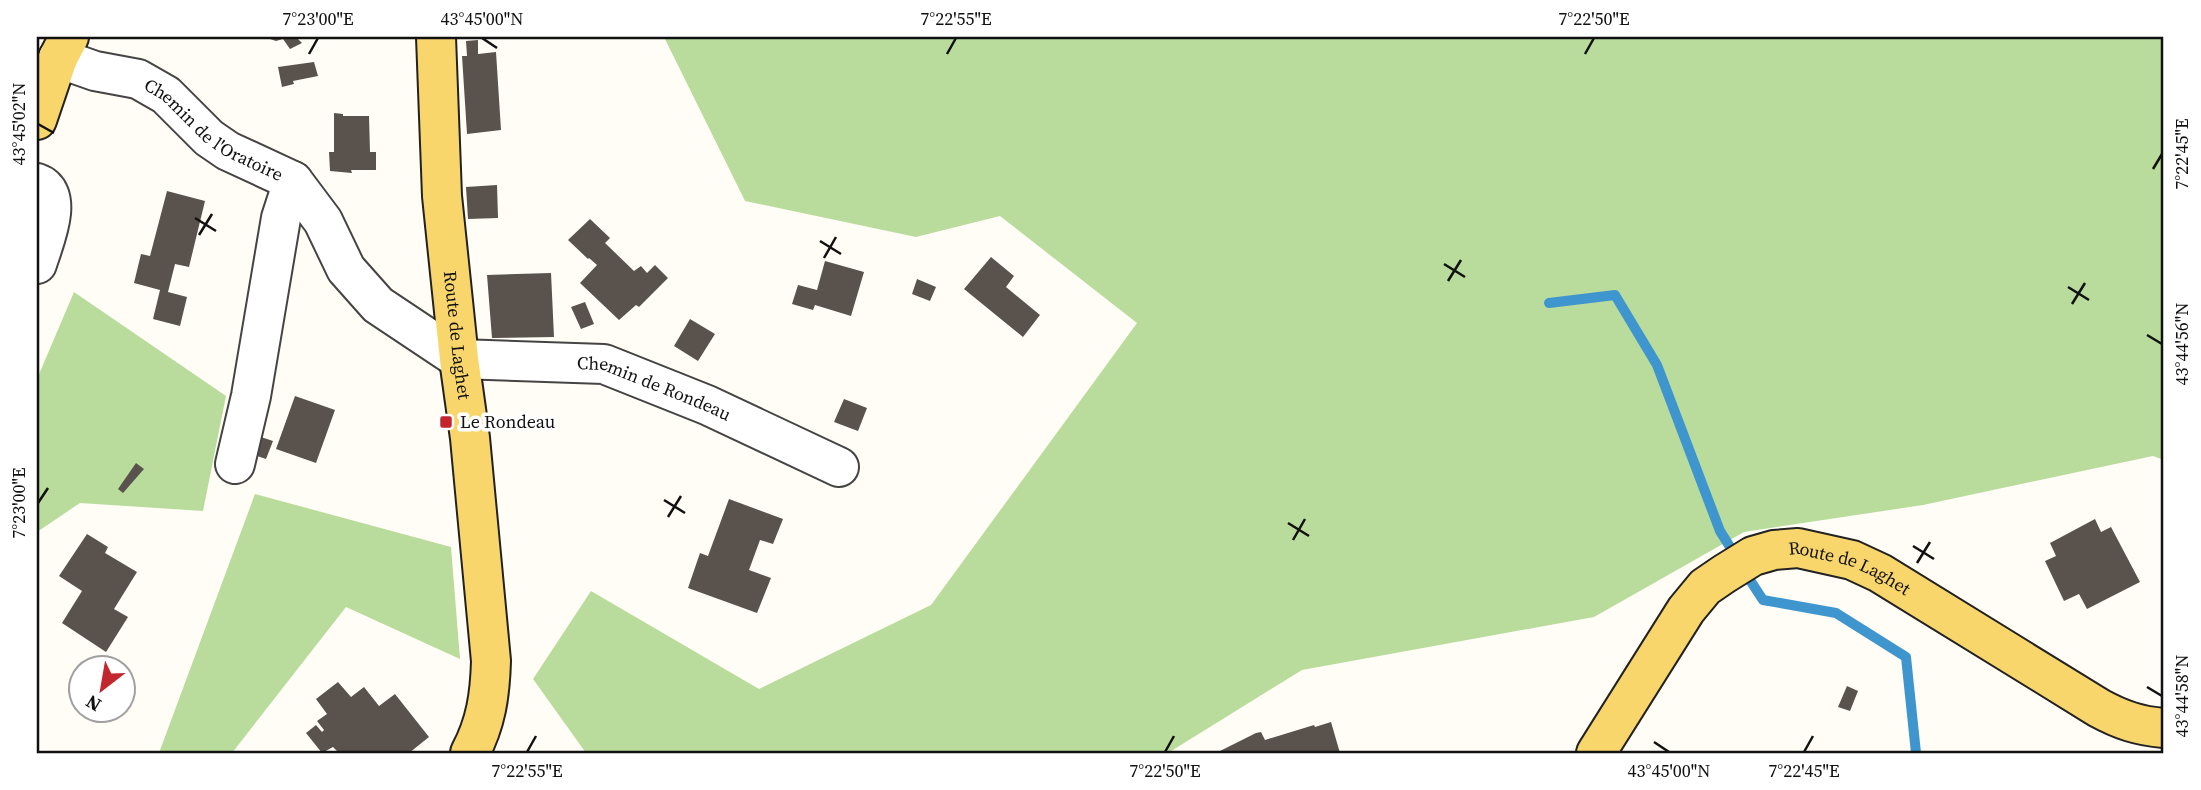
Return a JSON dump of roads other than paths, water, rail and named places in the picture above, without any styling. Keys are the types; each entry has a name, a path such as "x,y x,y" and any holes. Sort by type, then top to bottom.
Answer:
{"main road":[{"name":"Route de Laghet","path":"436,37 442,195 470,438 491,661 490,698 482,732 470,753"},
{"path":"37,120 64,47"},
{"name":"Route de Laghet","path":"1596,753 1686,610 1704,587 1738,565 1774,550 1798,548 1852,560 1880,573 2121,720 2164,728"}],"lane":[{"name":"Chemin de l'Oratoire","path":"64,47 95,71 138,79 166,95 209,138 228,151 293,181 323,221 346,269 378,305 459,359"},
{"path":"235,464 251,396 281,218 293,181"},
{"path":"37,183 43,185 51,198 49,226 37,264"},
{"name":"Chemin de Rondeau","path":"459,359 493,358 604,364 708,405 839,467"}],"waterway":[{"path":"1549,303 1615,295 1657,365 1720,531 1737,558"},
{"path":"1744,571 1763,600 1836,613 1906,657 1916,753"}],"place":[{"name":"Le Rondeau","path":"446,422"}]}
